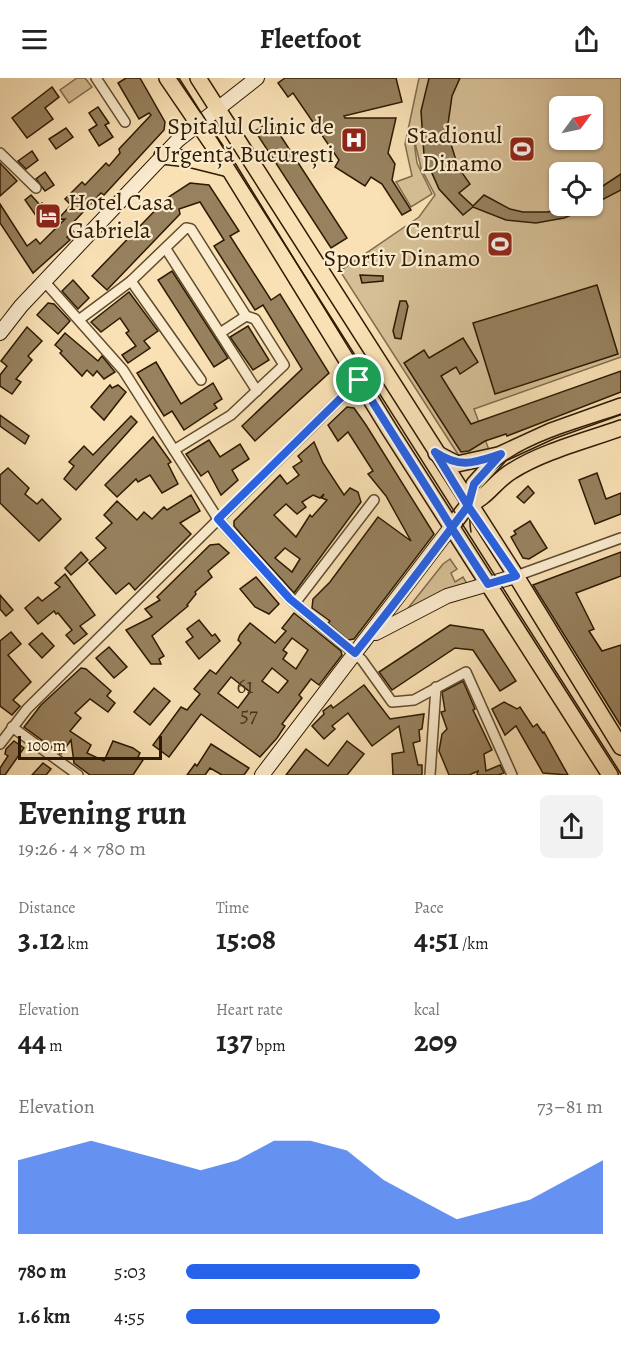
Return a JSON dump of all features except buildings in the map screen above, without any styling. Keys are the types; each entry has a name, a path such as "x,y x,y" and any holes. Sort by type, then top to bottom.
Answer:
{"main road":[{"path":"167,78 206,115 435,452 468,506 516,576 621,747"},
{"path":"198,78 206,115 229,169 359,380 610,775"},
{"path":"162,156 189,159 229,169"},
{"path":"435,452 457,464 471,463 501,454 551,432 621,406"},
{"path":"468,506 483,498 503,477 520,466 621,428"},
{"path":"452,527 468,506 474,484 501,454"}],"street":[{"path":"96,78 125,122"},
{"path":"0,333 44,281 162,156 206,115 257,78"},
{"path":"0,153 36,188"},
{"path":"80,319 130,281 186,228 191,229 246,316 255,319 284,365 231,415 174,450"},
{"path":"166,249 257,391"},
{"path":"44,281 123,370 218,519 295,603 367,665 392,702 414,700 466,672 512,775"},
{"path":"130,281 201,380"},
{"path":"220,333 246,316"},
{"path":"0,744 12,727 359,380"},
{"path":"295,603 374,500"},
{"path":"262,775 452,527"},
{"path":"368,637 440,598 516,576 621,538"},
{"path":"430,775 436,687"},
{"path":"12,727 78,775"}],"shaded area":[{"path":"77,78 85,78 92,87 69,103 60,90"},
{"name":"Centrul Sportiv Dinamo","path":"419,78 621,78 621,357 474,409 489,450 469,458 459,456 340,271 419,217 435,195 421,168 413,134 417,163 432,194 411,207 396,182 412,176 405,144"},
{"path":"450,559 457,569 451,573 455,582 463,577 467,584 405,612 443,564"}],"tram line":[{"path":"179,78 621,774"},
{"path":"471,532 471,506 481,484 498,466 520,452 546,440 621,414"}],"place":[{"name":"Spitalul Clinic de Urgență București","path":"354,140"},
{"name":"Stadionul Dinamo","path":"522,149"},
{"name":"Hotel Casa Gabriela","path":"48,216"},
{"name":"Centrul Sportiv Dinamo","path":"500,244"}],"route":[{"path":"359,380 218,519 290,599 355,653 422,568 452,527 468,506 435,452 457,464 471,463 501,454 474,484 468,506 516,576 488,584 453,530 452,527 426,486 389,429 359,380"}]}
